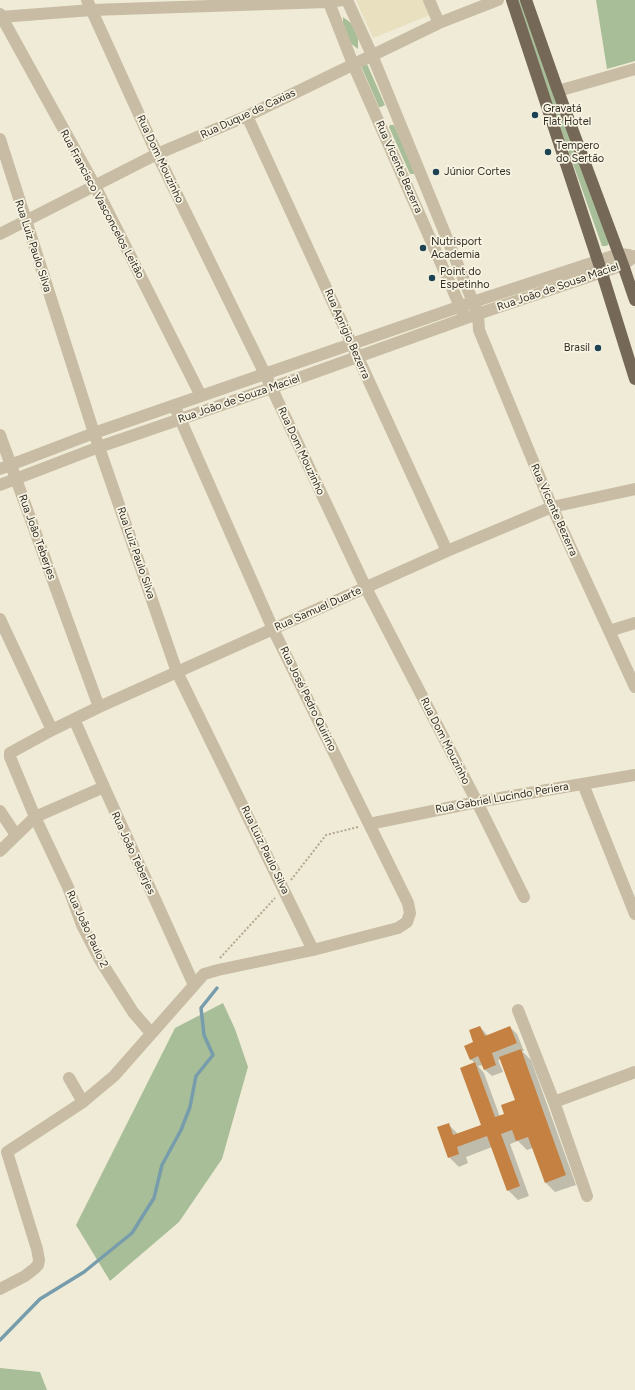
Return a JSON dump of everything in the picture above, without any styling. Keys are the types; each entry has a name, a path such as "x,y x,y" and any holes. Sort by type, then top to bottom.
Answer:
{"main road":[{"path":"512,0 602,272 635,379"},
{"path":"528,1 558,91 635,300"}],"street":[{"path":"0,16 90,5 342,0"},
{"name":"Rua Vicente Bezerra","path":"347,0 372,55 478,314 479,330 552,507 635,687"},
{"path":"428,0 439,23"},
{"name":"Rua Duque de Caxias","path":"0,234 157,154 247,116 439,23 498,0"},
{"name":"Rua Vicente Bezerra","path":"328,1 353,64 466,318 479,330"},
{"name":"Rua Dom Mouzinho","path":"90,5 157,154 265,374 366,588 477,802 524,897"},
{"name":"Rua Francisco Vasconcelos Leitâo","path":"0,16 94,186 201,396"},
{"path":"558,91 635,69"},
{"name":"Rua Aprigio Bezerra","path":"247,116 447,551"},
{"name":"Rua Luiz Paulo Silva","path":"0,140 25,222 94,433 177,672 313,950"},
{"name":"Rua João de Sousa Maciel","path":"478,314 602,272 621,260 635,255"},
{"name":"Rua João de Sousa Maciel","path":"473,302 598,261 621,260"},
{"name":"Rua João de Souza Maciel","path":"5,467 94,433 473,302"},
{"name":"Rua João de Souza Maciel","path":"0,485 99,447 271,388 478,314"},
{"name":"Rua José Pedro Quirino","path":"174,405 273,629 408,903 410,913 407,922 398,928 313,950"},
{"name":"Rua João Teberjes","path":"0,435 5,467 16,478 99,707"},
{"name":"Rua Samuel Duarte","path":"10,753 99,707 447,551 552,507 635,489"},
{"path":"0,619 52,730"},
{"path":"609,631 635,623"},
{"name":"Rua João Teberjes","path":"74,719 194,985"},
{"name":"Rua João Paulo 2","path":"10,753 10,757 35,817 68,887 82,925 100,960 133,1012 151,1033"},
{"name":"Rua Gabriel Lucindo Periera","path":"369,824 477,802 635,775"},
{"path":"583,784 635,914"},
{"path":"0,851 35,817 104,787"},
{"path":"0,811 16,835"},
{"path":"0,1288 25,1276 38,1265 39,1260 37,1250 3,1153 83,1102 114,1076 204,974 313,950"},
{"path":"518,1010 554,1102 588,1196"},
{"path":"554,1102 635,1072"},
{"path":"69,1078 83,1102"}],"green space":[{"path":"518,0 523,0 525,4 590,193 609,242 606,246 602,246 547,90"},
{"path":"596,0 635,0 635,61 607,69"},
{"path":"343,17 351,23 358,38 358,49 349,42 343,27"},
{"path":"367,64 385,105 381,107 379,107 361,66"},
{"path":"390,125 394,125 415,172 414,174 410,174 389,127"},
{"path":"223,1003 235,1029 248,1067 222,1159 179,1222 110,1281 76,1225 175,1028"},
{"path":"0,1368 40,1372 47,1390 0,1390"}],"shaded area":[{"path":"356,0 423,0 430,15 373,38"}],"building":[{"path":"480,1026 485,1036 510,1026 517,1043 492,1053 496,1065 484,1070 478,1056 470,1060 464,1046 473,1042 469,1030"},
{"path":"521,1049 566,1175 545,1183 528,1137 516,1141 512,1130 501,1134 520,1186 507,1191 487,1136 457,1147 459,1154 448,1158 437,1127 449,1123 453,1135 481,1125 460,1068 475,1062 495,1117 504,1114 501,1105 515,1100 499,1057"}],"waterway":[{"path":"0,1340 40,1299 84,1272 132,1233 154,1198 162,1165 181,1130 190,1107 196,1076 213,1055 204,1035 201,1008 217,988"}],"place":[{"name":"Gravatá Flat Hotel","path":"535,115"},
{"name":"Tempero do Sertão","path":"548,152"},
{"name":"Júnior Cortes","path":"436,172"},
{"name":"Nutrisport Academia","path":"423,248"},
{"name":"Point do Espetinho","path":"432,278"},
{"name":"Brasil","path":"598,348"}]}
